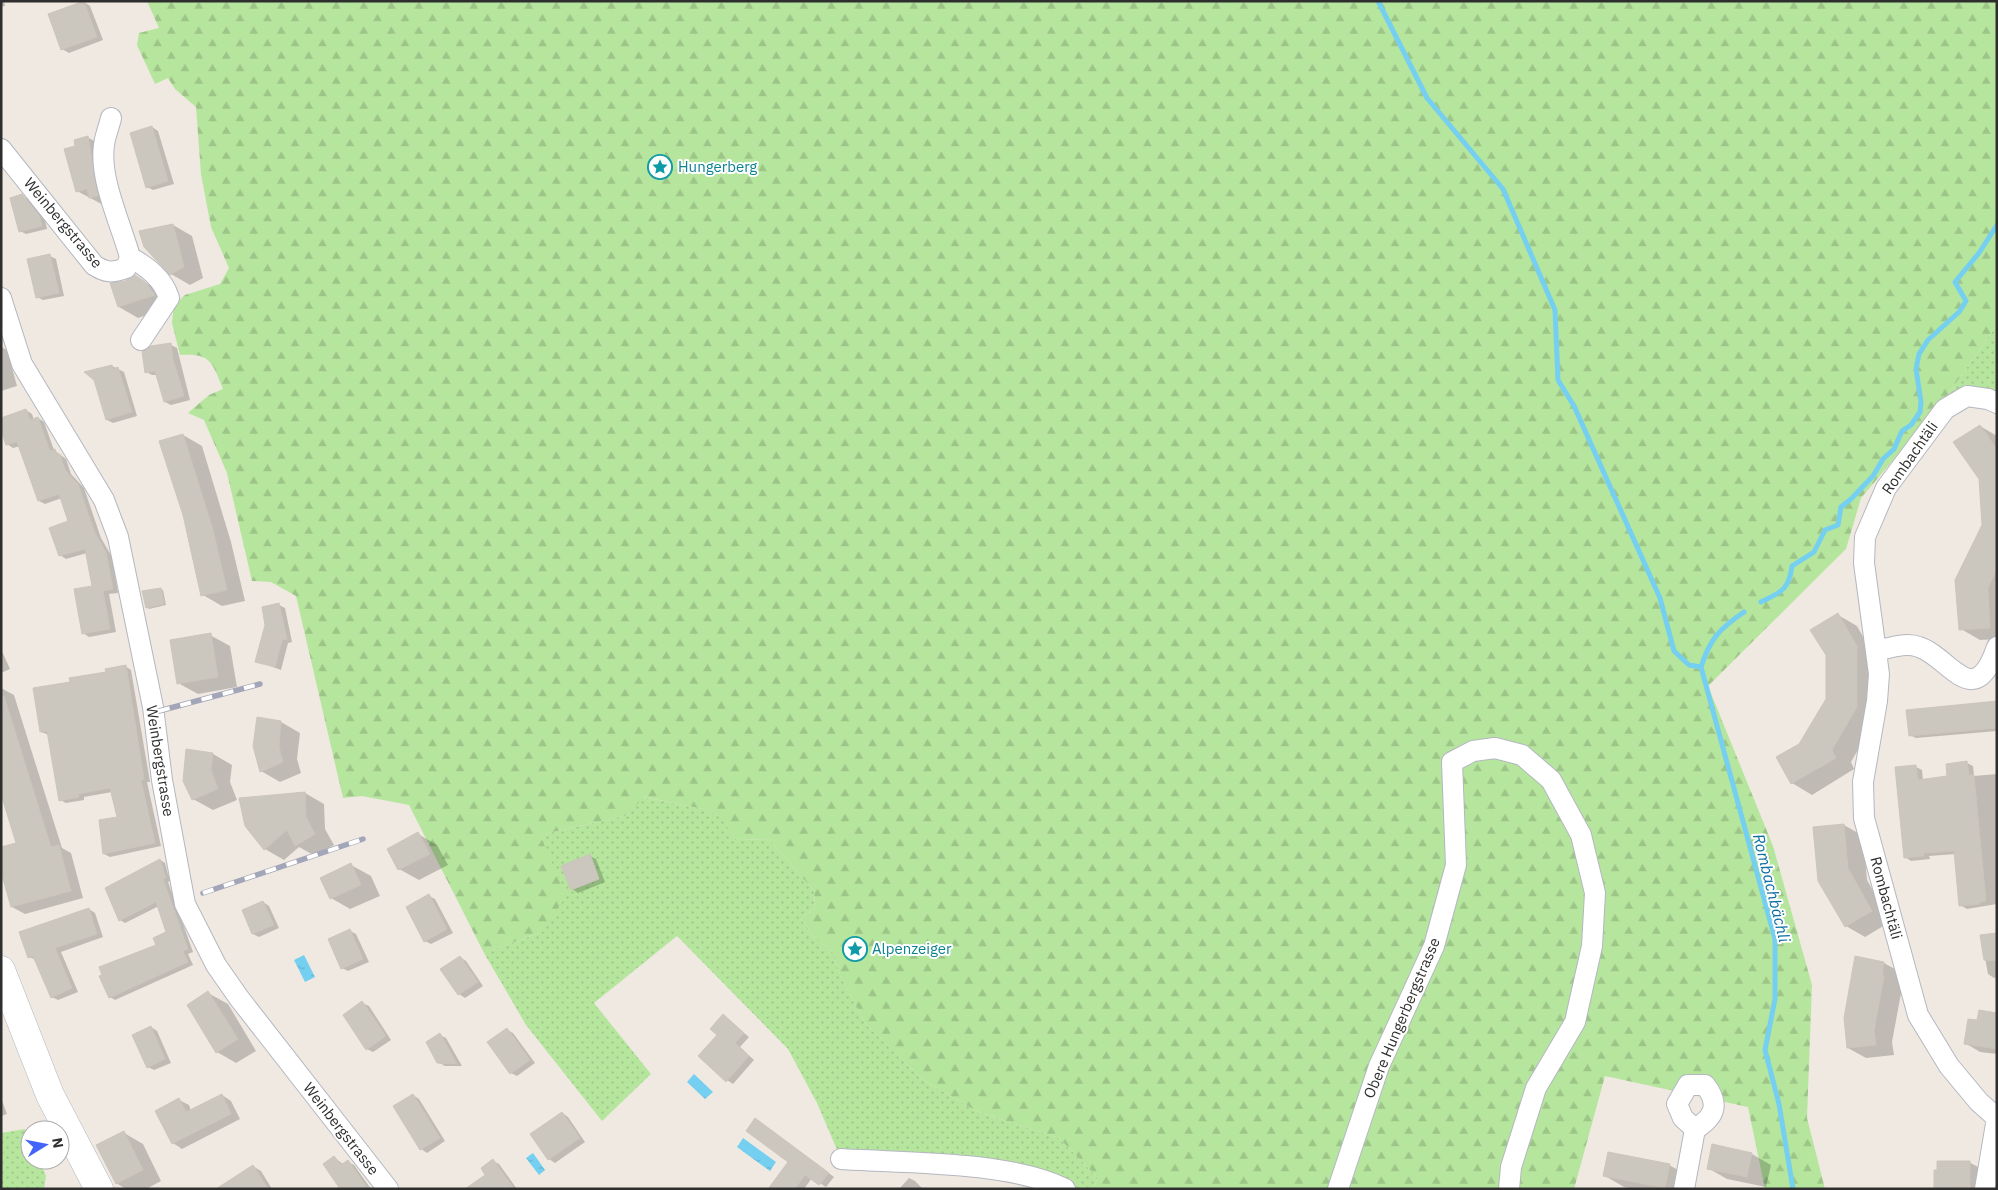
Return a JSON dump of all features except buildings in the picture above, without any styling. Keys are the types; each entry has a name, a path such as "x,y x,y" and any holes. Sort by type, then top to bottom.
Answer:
{"main road":[{"path":"1,970 50,1095 99,1189"}],"street":[{"path":"111,118 104,144 103,159 113,209 130,257 147,267 165,285 170,298 141,340"},
{"name":"Weinbergstrasse","path":"1,149 94,265 104,271 115,272 126,268 130,257"},
{"name":"Weinbergstrasse","path":"1,298 22,364 104,500 118,537 153,707 162,780 185,904 216,964 239,998 388,1189"},
{"name":"Rombachtäli","path":"1997,403 1988,399 1966,396 1945,409 1886,488 1865,537 1864,562 1879,674 1877,701 1870,737 1863,796 1864,818 1918,1015 1949,1066 1979,1102 1997,1118"},
{"path":"1876,651 1906,644 1920,647 1962,677 1974,678 1985,673 1997,648"},
{"name":"Obere Hungerbergstrasse","path":"1338,1189 1379,1066 1434,946 1456,865 1452,762 1473,751 1495,748 1522,755 1551,780 1580,835 1595,893 1592,946 1575,1022 1536,1088 1511,1168 1509,1189"},
{"path":"1985,1189 1997,1118"},
{"path":"1684,1189 1695,1129"},
{"path":"842,1159 979,1168 1024,1175 1065,1189"}],"green space":[{"path":"147,1 1997,1 1997,325 1944,400 1861,498 1846,549 1708,686 1773,846 1812,985 1807,1118 1825,1189 1765,1189 1748,1107 1605,1076 1574,1189 1093,1189 1098,1178 1059,1138 976,1111 922,1079 865,1023 840,975 833,953 814,937 801,919 815,908 814,891 769,839 735,840 721,817 703,809 644,797 628,815 540,835 566,896 542,932 484,953 409,805 362,796 343,798 296,596 271,582 252,581 227,473 204,420 188,413 209,395 223,389 209,361 198,356 180,355 172,323 174,305 185,295 220,284 229,268 211,227 201,174 196,107 175,89 168,78 155,84 137,45 139,33 159,28"},
{"path":"1997,325 1997,403 1944,400"},
{"path":"643,797 703,809 722,817 735,840 769,839 814,891 815,908 801,919 814,937 833,953 840,975 865,1023 922,1079 976,1111 1059,1138 1098,1178 1093,1189 1065,1189 1059,1186 841,1159 817,1103 788,1049 677,936 594,1003 651,1074 602,1121 526,1025 484,953 542,932 540,835 628,815"},
{"path":"20,1130 20,1170 43,1170 46,1176 44,1189 1,1189 1,1133"}],"water":[{"path":"304,955 315,977 305,982 294,960"},
{"path":"694,1074 713,1092 705,1099 687,1082"},
{"path":"743,1138 776,1162 770,1171 737,1147"},
{"path":"533,1153 545,1170 539,1175 526,1158"}],"waterway":[{"path":"1378,1 1427,98 1503,189 1555,310 1558,380 1574,406 1660,598 1674,651 1689,665 1701,667"},
{"name":"Rombachbächli","path":"1761,602 1779,593 1789,580 1792,566 1814,552 1825,530 1838,525 1841,507 1873,476 1883,459 1894,449 1902,431 1911,425 1920,412 1921,402 1916,369 1919,354 1928,340 1959,312 1966,301 1955,282 1979,253 1997,225"},
{"name":"Rombachbächli","path":"1744,612 1716,635 1701,667 1775,939 1775,999 1765,1050 1779,1104 1793,1189"}],"railway":[{"path":"159,711 260,684"},
{"path":"203,893 363,839"}],"place":[{"name":"Hungerberg","path":"660,167"},
{"name":"Alpenzeiger","path":"855,949"}]}
